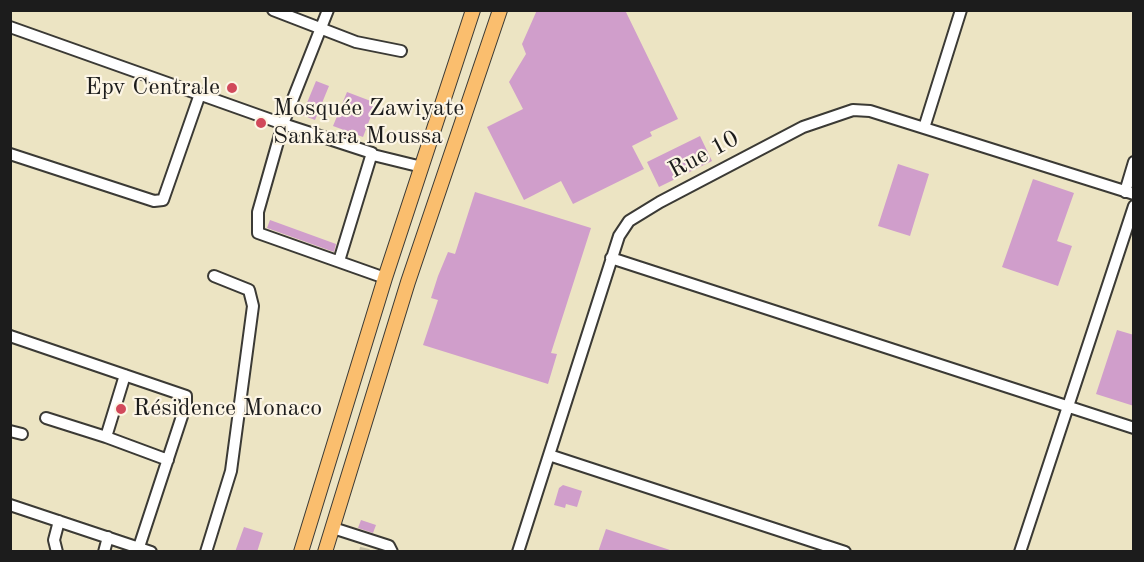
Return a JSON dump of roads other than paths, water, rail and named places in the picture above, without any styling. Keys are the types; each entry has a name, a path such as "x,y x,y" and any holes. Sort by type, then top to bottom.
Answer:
{"main road":[{"path":"301,552 385,278 473,10"},
{"path":"325,552 408,282 500,10"}],"street":[{"path":"273,10 356,42 401,51"},
{"path":"328,10 282,124 258,212 258,233 385,278"},
{"path":"924,128 961,10"},
{"path":"10,27 282,124 368,150 373,155 422,167"},
{"path":"10,154 154,201 163,200 200,94"},
{"name":"Rue 10","path":"519,552 611,258 621,229 629,221 803,127 853,110 870,111 1129,193"},
{"path":"339,261 373,155"},
{"path":"1129,193 1134,162"},
{"path":"1020,552 1066,406 1134,206"},
{"path":"611,258 1134,428"},
{"path":"206,552 231,471 253,306 249,290 214,276"},
{"path":"10,336 186,396 186,404 139,548"},
{"path":"106,437 125,375"},
{"path":"46,418 168,460"},
{"path":"10,431 22,434"},
{"path":"549,455 845,552"},
{"path":"10,505 151,552"},
{"path":"57,552 54,540 59,521"},
{"path":"333,528 366,544 389,546 392,552"},
{"path":"104,552 108,537"}],"tunnel":[{"path":"364,552 365,548"}],"place":[{"name":"Epv Centrale","path":"232,88"},
{"name":"Mosquée Zawiyate Sankara Moussa","path":"261,123"},
{"name":"Résidence Monaco","path":"121,409"}]}
